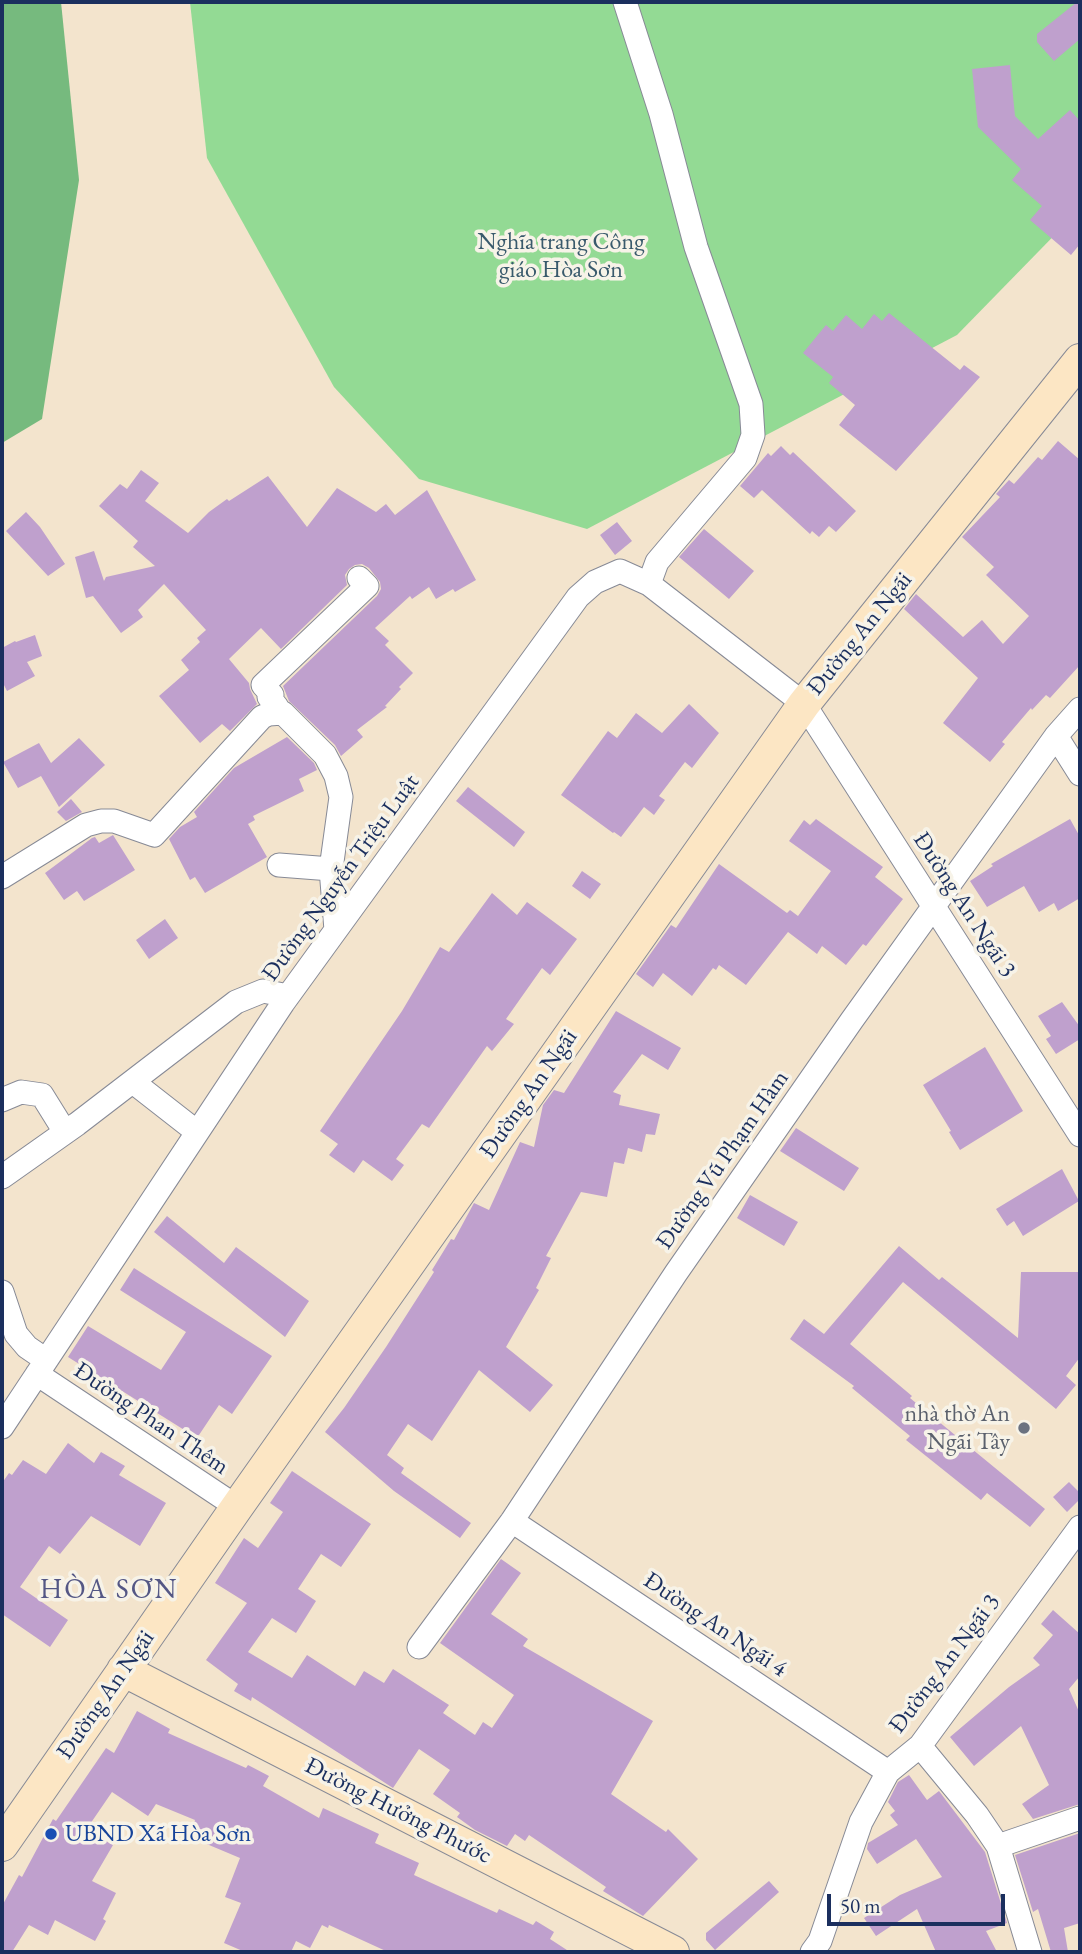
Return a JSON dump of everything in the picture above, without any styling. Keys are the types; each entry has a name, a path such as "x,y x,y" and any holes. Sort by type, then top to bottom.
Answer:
{"main road":[{"name":"Đường An Ngãi","path":"2,1845 237,1507 804,704 1080,360"},
{"name":"Đường Hưởng Phước","path":"123,1670 673,1952"}],"street":[{"path":"625,2 661,114 696,247 751,404 753,435 745,458 657,562 649,584"},
{"name":"Đường Nguyễn Triệu Luật","path":"2,1427 288,996 578,597 594,582 620,571 649,584 804,704"},
{"path":"270,714 277,707 269,697 272,695 263,685 367,586 359,578"},
{"name":"Đường An Ngãi 3","path":"804,704 1080,1135"},
{"name":"Đường Vũ Phạm Hàm","path":"419,1647 512,1521 684,1262 934,906 1056,736 1080,709"},
{"path":"2,877 86,825 114,821 154,835 262,717 283,713 325,755 336,776 341,797 331,869 336,930"},
{"path":"1056,736 1080,774"},
{"path":"279,865 331,869"},
{"path":"2,1177 247,996 263,991 288,996"},
{"path":"133,1082 197,1132"},
{"path":"2,1100 21,1092 42,1095 65,1132"},
{"name":"Đường Phan Thêm","path":"2,1292 16,1334 42,1367 237,1507"},
{"name":"Đường An Ngãi 4","path":"512,1521 888,1772"},
{"name":"Đường An Ngãi 3","path":"813,1952 820,1941 861,1822 888,1772 920,1746 1080,1527"},
{"path":"920,1746 978,1815 998,1846 1030,1952"},
{"path":"998,1846 1080,1818"}],"green space":[{"path":"2,2 61,2 79,180 42,419 2,443"},
{"name":"Nghĩa trang Công giáo Hòa Sơn","path":"190,2 1080,2 1080,209 957,335 587,529 419,479 334,387 207,158"}],"building":[{"path":"1080,2 1080,39 1054,61 1037,42 1037,34"},
{"path":"1010,65 1015,116 1038,139 1070,110 1080,121 1080,244 1071,255 1030,220 1042,206 1012,180 1021,169 978,127 972,69"},
{"path":"889,313 960,370 964,365 980,377 896,471 839,425 855,405 829,383 833,377 803,353 826,325 833,331 846,315 862,329 874,314 882,321"},
{"path":"1058,441 1080,460 1080,665 1050,698 1046,695 1032,710 1031,708 1002,742 1005,744 990,762 943,723 978,678 904,609 916,594 963,637 982,620 1003,644 1029,616 986,575 994,567 962,537 1000,497 996,494 1009,480 1014,484 1038,457 1042,460"},
{"path":"781,446 790,455 793,452 856,511 836,532 829,526 819,537 812,531 810,534 762,490 754,498 740,486 768,453 771,456"},
{"path":"141,470 159,483 145,501 188,533 227,499 229,501 268,476 307,527 337,488 376,512 386,504 395,515 427,490 476,580 436,599 429,587 412,599 410,596 375,628 389,641 385,645 413,673 399,687 401,689 385,706 387,707 357,730 363,737 341,756 335,745 289,701 283,686 377,596 381,589 380,582 369,568 362,564 349,569 345,575 347,585 281,649 261,628 229,659 249,683 257,704 230,731 222,724 200,743 159,696 189,670 181,660 200,642 197,638 206,630 164,584 138,610 143,617 121,633 93,596 86,598 75,557 94,551 104,581 106,577 155,566 133,547 138,541 99,506 120,484 127,489"},
{"path":"26,512 40,527 65,564 48,576 6,531"},
{"path":"617,522 632,541 615,555 600,535"},
{"path":"704,529 754,571 729,599 679,557"},
{"path":"35,635 42,656 27,662 35,676 7,691 2,681 2,648"},
{"path":"689,704 719,733 692,768 685,762 659,796 665,800 654,815 644,807 621,837 561,795 608,731 617,738 636,713 662,733"},
{"path":"287,737 314,763 317,770 299,779 304,791 253,816 255,820 248,824 267,857 205,893 195,877 190,880 169,839 180,827 197,817 194,812 234,768"},
{"path":"79,738 105,765 59,807 41,776 18,788 3,762 39,743 51,763"},
{"path":"468,787 525,832 514,847 456,801"},
{"path":"71,799 82,812 66,821 57,812"},
{"path":"816,819 883,867 875,877 903,899 866,946 863,944 846,965 822,946 817,954 788,932 746,985 719,965 716,970 713,968 692,996 663,973 653,987 636,974 671,925 676,928 719,864 787,913 790,910 798,916 831,871 789,841 804,820 810,825"},
{"path":"1070,819 1080,837 1080,898 1058,911 1054,903 1039,912 1024,886 987,907 970,881 993,866 991,864"},
{"path":"113,835 135,870 84,901 77,891 64,900 45,873 92,838 95,837 99,843"},
{"path":"582,871 601,884 590,899 572,886"},
{"path":"492,893 517,915 527,902 577,939 550,975 542,968 506,1019 514,1024 492,1051 487,1046 429,1128 422,1124 396,1159 404,1165 392,1181 363,1160 354,1173 329,1155 338,1144 320,1131 402,1011 440,947 449,952"},
{"path":"165,919 178,938 149,959 136,940"},
{"path":"1062,1002 1080,1027 1080,1039 1056,1054 1046,1039 1051,1036 1038,1016"},
{"path":"616,1011 681,1048 668,1070 642,1054 613,1092 621,1095 619,1105 660,1114 655,1135 646,1134 642,1152 628,1148 624,1164 614,1162 607,1197 581,1192 546,1256 551,1258 536,1288 539,1290 506,1347 553,1385 530,1412 479,1370 432,1441 408,1424 387,1455 404,1468 401,1473 471,1523 460,1538 394,1491 325,1432 386,1347 434,1272 432,1270 451,1239 454,1240 474,1203 489,1210 520,1142 534,1147 543,1105 554,1090 564,1093"},
{"path":"985,1047 1023,1111 960,1150 923,1085"},
{"path":"796,1128 859,1168 844,1191 780,1151"},
{"path":"1062,1169 1079,1201 1023,1236 1014,1221 1007,1226 996,1209"},
{"path":"750,1195 798,1222 784,1246 737,1218"},
{"path":"167,1216 224,1263 236,1247 309,1301 285,1337 154,1232"},
{"path":"899,1246 939,1280 942,1277 1018,1338 1021,1272 1080,1272 1080,1357 1066,1376 1076,1385 1056,1409 903,1282 850,1344 912,1396 910,1398 1045,1509 1030,1527 987,1493 981,1500 906,1440 910,1436 852,1388 854,1386 790,1339 804,1319 824,1334"},
{"path":"134,1268 272,1356 232,1414 219,1405 197,1438 68,1357 88,1326 161,1370 186,1332 120,1290"},
{"path":"68,1443 94,1463 101,1452 125,1466 119,1475 166,1503 140,1546 91,1516 60,1554 49,1546 20,1587 68,1620 50,1647 2,1614 2,1483 23,1460 46,1474"},
{"path":"292,1471 371,1524 341,1567 321,1554 298,1589 316,1601 296,1633 272,1618 248,1652 292,1678 307,1655 355,1686 364,1671 384,1683 393,1669 449,1705 443,1713 475,1735 483,1722 492,1728 514,1695 440,1643 501,1559 521,1573 491,1614 528,1639 523,1646 653,1721 611,1794 666,1832 668,1829 698,1859 643,1916 603,1891 606,1887 529,1835 525,1841 515,1834 507,1846 475,1830 457,1817 460,1813 433,1794 450,1770 419,1749 393,1788 252,1697 251,1701 234,1691 238,1684 206,1660 247,1603 215,1583 244,1538 258,1548 283,1512 270,1503"},
{"path":"1069,1482 1080,1493 1080,1499 1067,1512 1053,1497"},
{"path":"1053,1610 1080,1634 1080,1676 1069,1689 1080,1714 1080,1804 1033,1819 1022,1804 1049,1785 1021,1726 974,1766 950,1737 1009,1687 1040,1665 1033,1658 1053,1635 1041,1624"},
{"path":"137,1711 170,1729 168,1733 269,1776 263,1786 319,1818 323,1808 379,1834 375,1843 419,1863 414,1875 497,1913 499,1909 533,1925 536,1921 554,1932 550,1939 570,1952 388,1952 329,1925 328,1928 322,1925 310,1948 296,1941 291,1952 245,1952 224,1943 241,1903 225,1897 240,1858 190,1837 195,1820 156,1804 148,1816 112,1792 86,1830 113,1845 92,1881 116,1893 95,1941 55,1920 48,1935 29,1925 12,1952 2,1952 2,1906 19,1875 22,1877 53,1819 56,1821 106,1748 114,1753"},
{"path":"909,1775 927,1800 939,1791 985,1852 1007,1923 986,1931 997,1952 936,1952 917,1909 876,1936 864,1918 900,1895 942,1877 916,1839 877,1864 867,1849 868,1843 898,1825 890,1815 895,1811 888,1802 898,1782"},
{"path":"1080,1833 1080,1923 1064,1928 1068,1952 1051,1952 1038,1909 1033,1912 1015,1855"},
{"path":"769,1881 779,1892 715,1950 706,1940 706,1933"}],"place":[{"name":"nhà thờ An Ngãi Tây","path":"1024,1428"},
{"name":"UBND Xã Hòa Sơn","path":"51,1834"}],"district":[{"name":"HÒA SƠN","path":"109,1590"}]}
